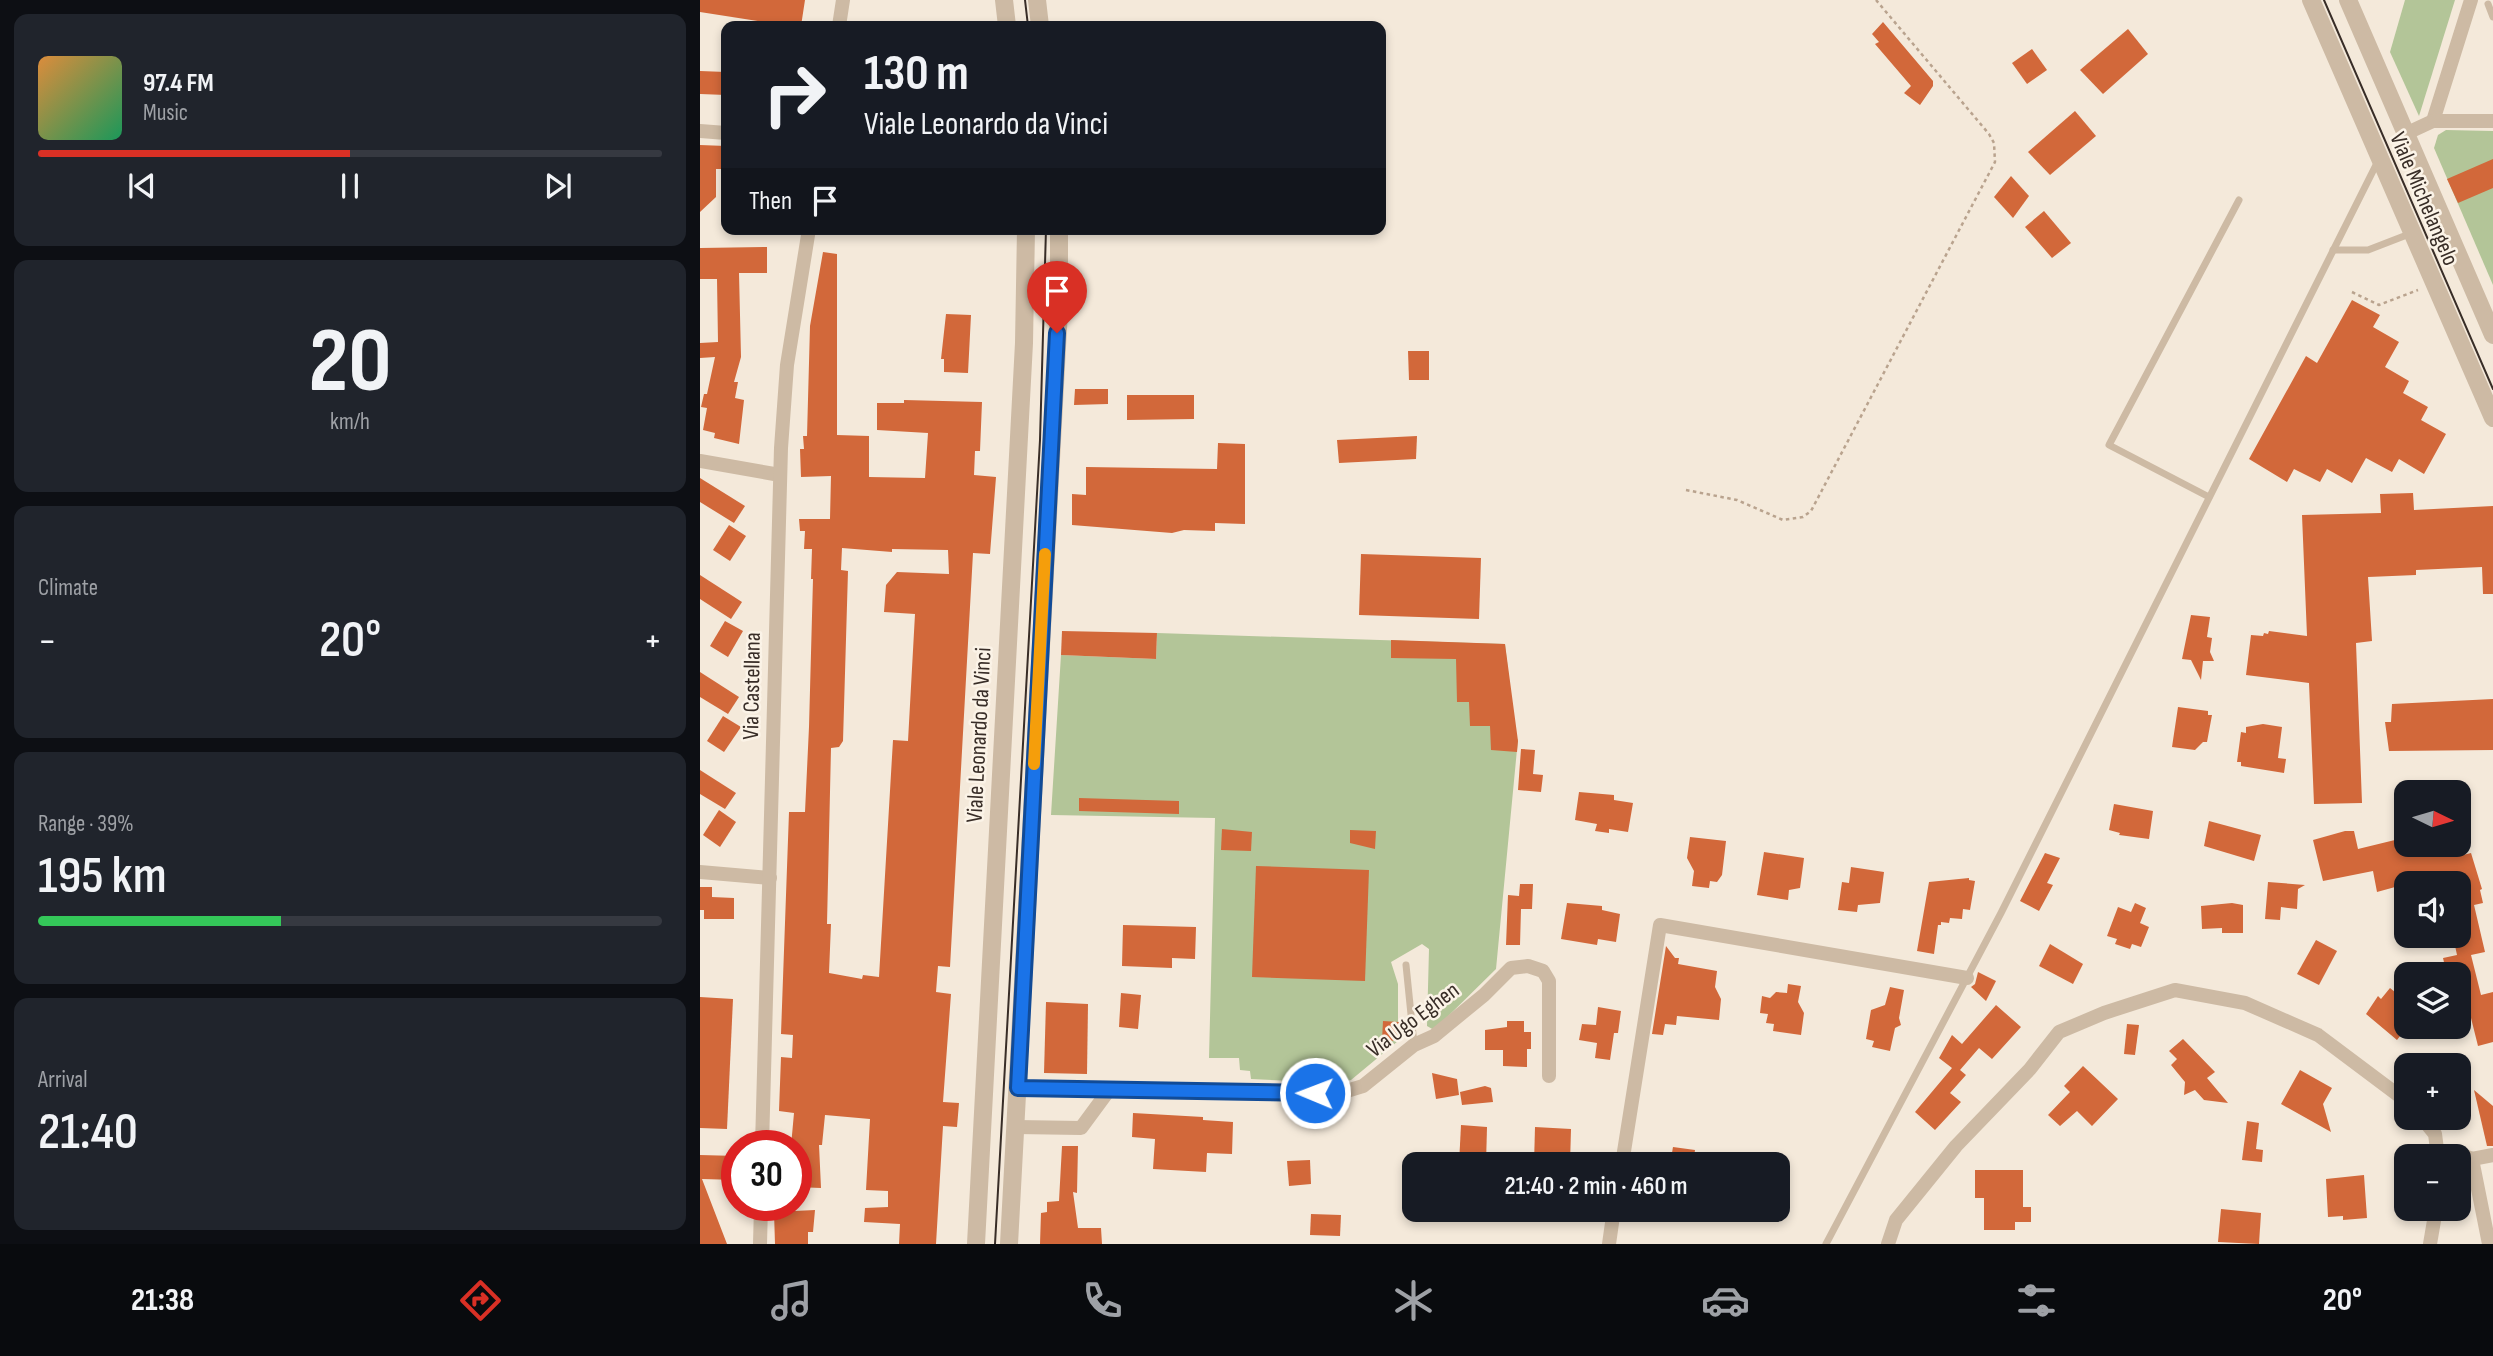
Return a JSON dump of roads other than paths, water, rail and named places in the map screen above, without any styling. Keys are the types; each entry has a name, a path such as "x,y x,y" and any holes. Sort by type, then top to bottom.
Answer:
{"street":[{"path":"840,21 843,0"},
{"path":"1004,0 1006,21"},
{"path":"1037,0 1039,21"},
{"name":"Viale Michelangelo","path":"2311,0 2493,418"},
{"name":"Viale Michelangelo","path":"2348,0 2493,335"},
{"path":"2433,121 2471,0"},
{"path":"2406,134 2433,121 2493,121"},
{"path":"700,131 721,133"},
{"name":"Via Castellana","path":"762,1130 780,475 787,365 807,235"},
{"name":"Viale Leonardo da Vinci","path":"976,1244 1020,439 1026,235"},
{"path":"1009,1244 1059,310 1059,235"},
{"path":"1020,439 1052,440"},
{"path":"700,461 780,475"},
{"path":"700,872 769,878"},
{"path":"1624,1152 1660,925 1967,978"},
{"name":"Via Ugo Eghen","path":"1018,1088 1340,1093 1363,1086 1415,1045 1434,1036 1484,995 1511,968 1528,966 1543,971 1549,981 1549,1076"},
{"path":"1888,1244 1896,1220 1956,1146 2030,1069 2059,1032 2104,1013 2175,990 2245,1003 2318,1035 2394,1092"},
{"path":"1016,1127 1081,1128 1109,1090"},
{"path":"2489,1244 2472,1159 2493,1155"},
{"path":"760,1244 761,1221"},
{"path":"2430,1244 2434,1221"},
{"path":"1609,1244 1612,1222"}],"lane":[{"path":"2488,4 2493,17"},
{"path":"1826,1244 1967,978 2379,158"},
{"path":"2209,497 2109,445 2239,200"},
{"path":"2333,250 2368,250 2412,233"},
{"path":"1406,965 1415,1045"}],"tram line":[{"path":"1025,0 1027,21"},
{"path":"2324,0 2493,389"},
{"path":"995,1244 1040,440 1046,235"}]}
